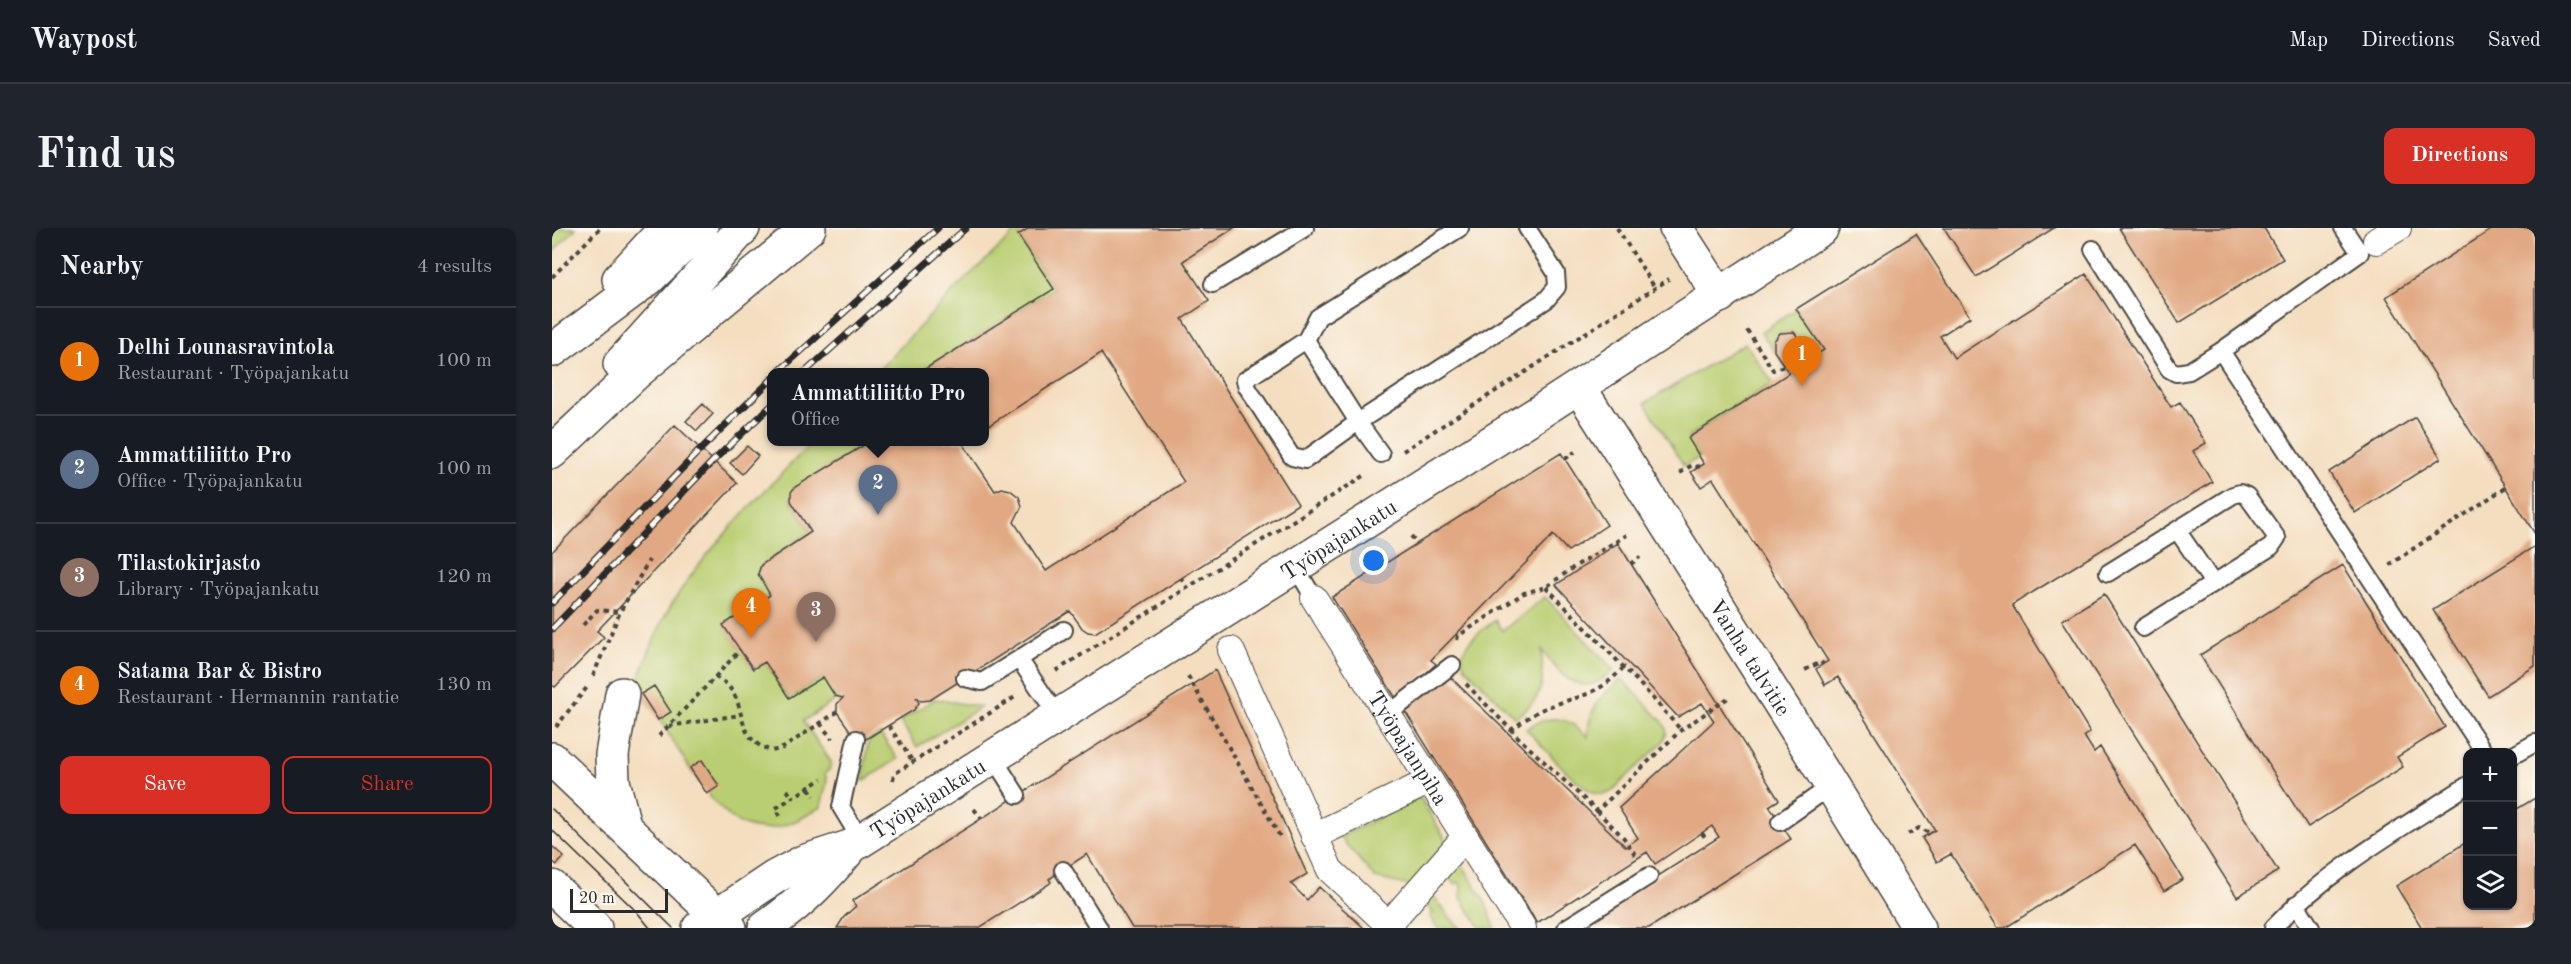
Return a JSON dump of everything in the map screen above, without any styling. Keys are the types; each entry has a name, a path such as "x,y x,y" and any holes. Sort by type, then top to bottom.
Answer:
{"street":[{"path":"552,350 666,228"},
{"path":"552,350 648,279 701,228"},
{"path":"552,439 743,228"},
{"path":"552,452 637,372 808,228"},
{"path":"1676,228 1720,296"},
{"name":"Työpajankatu","path":"715,924 775,877 803,862 856,843 1579,387 1822,228"},
{"path":"2368,247 2398,228"},
{"name":"Vanha talvitie","path":"1579,387 1919,928"},
{"name":"Työpajanpiha","path":"1314,598 1523,928"},
{"path":"1232,650 1330,870 1390,926 1465,837"},
{"path":"622,694 612,754 614,782 624,825"},
{"path":"552,759 624,825 715,924"},
{"path":"1314,837 1430,781"},
{"name":"Työpajankatu","path":"765,928 797,906 825,879 856,843"},
{"path":"552,888 595,928"}],"lane":[{"path":"1214,284 1305,228"},
{"path":"1460,228 1318,317 1311,326 1306,340 1245,380 1247,387 1292,458 1305,459 1546,300 1557,287 1556,273 1527,228"},
{"path":"2093,249 2169,369 2176,373 2189,371 2221,351 2368,247 2343,228"},
{"path":"1306,340 1358,422 1379,461"},
{"path":"2221,351 2481,748"},
{"path":"2108,573 2233,495 2240,493 2247,496 2277,538 2271,547 2144,628"},
{"path":"2177,530 2213,583"},
{"name":"Työpajanpiha","path":"1295,566 1314,598"},
{"path":"965,678 982,682 1064,630"},
{"path":"1019,659 1057,715"},
{"path":"1387,712 1400,705 1452,664"},
{"path":"856,739 841,807 856,843"},
{"path":"2517,753 2535,743"},
{"path":"992,756 1017,795"},
{"path":"1779,822 1831,786"},
{"path":"2273,928 2296,904 2329,876 2463,788"},
{"path":"1063,870 1099,928"},
{"path":"1566,928 1648,876"},
{"path":"2296,904 2311,928"}],"path":[{"path":"552,277 600,228"},
{"path":"1401,452 1655,288 1617,228"},
{"path":"1747,330 1773,370 1784,366"},
{"path":"1565,459 1575,452"},
{"path":"894,774 1188,588 1379,461"},
{"path":"1680,473 1692,465 1700,467"},
{"path":"2370,578 2506,488"},
{"path":"1627,535 1546,588 1524,593 1458,635 1452,664 1456,674 1511,730 1624,838 1648,876"},
{"path":"1411,536 1417,543"},
{"path":"1631,564 1640,557"},
{"path":"552,732 591,683 620,612 649,560"},
{"path":"1181,578 1188,588"},
{"path":"1546,588 1624,667 1681,730"},
{"path":"583,625 597,610 620,612"},
{"path":"659,736 740,650"},
{"path":"1805,670 1821,662 1823,664"},
{"path":"1511,730 1540,710 1586,696 1605,686 1624,667"},
{"path":"1188,676 1286,847"},
{"path":"715,677 729,685 736,694 740,715 757,743 772,751 783,748 837,712"},
{"path":"1597,811 1681,730 1728,698"},
{"path":"669,726 740,715"},
{"path":"889,726 913,762"},
{"path":"780,816 776,808 825,777"},
{"path":"809,788 814,796"},
{"path":"788,790 793,798"},
{"path":"974,809 981,818"},
{"path":"1908,834 1919,828 1930,833"},
{"path":"1702,833 1706,839"}],"green space":[{"path":"552,228 576,228 552,253"},
{"path":"1020,228 1029,228 1018,235 1054,289 926,368 881,368 958,286"},
{"path":"1796,309 1824,350 1812,357 1794,332 1780,333 1774,341 1774,351 1761,332"},
{"path":"1745,343 1773,383 1688,437 1700,457 1684,466 1645,403"},
{"path":"808,446 863,446 793,489 791,501 811,532 761,565 758,574 770,595 724,625 753,669 765,662 789,698 823,677 839,698 803,721 831,762 829,770 825,773 827,781 821,807 798,820 778,827 761,829 745,826 731,818 718,805 704,789 658,717 636,688 648,653 677,596 712,549"},
{"path":"1545,597 1614,670 1603,679 1583,685 1565,677 1542,650 1542,681 1538,696 1515,718 1465,667 1462,660 1463,653 1471,640 1495,620 1502,631"},
{"path":"1622,679 1663,722 1666,734 1663,742 1611,792 1598,794 1576,781 1526,729 1544,720 1559,719 1574,725 1588,737 1590,719 1597,704 1607,691"},
{"path":"935,699 981,707 917,747 900,721"},
{"path":"880,734 898,759 863,781 868,741"},
{"path":"1420,797 1447,842 1411,886 1375,878 1340,837"},
{"path":"1457,857 1484,899 1495,928 1481,928 1461,898 1462,888 1459,882 1455,884 1444,873"},
{"path":"1427,889 1461,928 1437,928 1430,916 1433,913 1427,905 1424,908 1418,898"}],"building":[{"path":"1029,228 1234,228 1183,261 1209,301 1182,319 1298,504 1095,633 1082,628 1070,611 930,700 921,701 916,697 919,703 914,710 861,742 856,739 837,712 837,704 843,698 835,696 823,677 789,698 765,662 753,669 723,625 770,595 758,574 761,565 811,532 791,501 791,492 795,487 862,446 965,446 995,491 1002,488 1010,490 1019,497 1022,506 1014,522 1046,571 1184,482 1101,353 989,425 989,368 926,368 1054,289 1018,235"},
{"path":"1944,228 2054,228 1976,277"},
{"path":"2119,228 2264,228 2283,259 2179,323"},
{"path":"2494,228 2535,228 2535,534 2386,297"},
{"path":"1916,234 1970,317 1940,336 1954,358 2086,274 2171,407 2180,402 2206,443 2193,451 2212,482 2012,605 2090,732 2084,736 2094,752 2100,747 2183,879 2164,891 2135,845 2005,928 1998,928 1951,854 1937,862 1922,838 1935,830 1838,677 1825,685 1816,669 1828,661 1713,479 1701,487 1691,472 1704,464 1688,438 1789,373 1774,351 1774,341 1780,333 1794,332 1812,357 1824,350 1796,309"},
{"path":"703,404 713,414 697,431 686,421"},
{"path":"2415,417 2441,458 2355,513 2329,472"},
{"path":"675,425 737,483 597,631 604,637 555,687 552,685 552,552"},
{"path":"747,446 758,456 742,474 730,463"},
{"path":"1561,453 1607,525 1568,551 1553,535 1431,660 1436,664 1397,700 1332,597"},
{"path":"1618,543 1779,800 1769,806 1791,839 1649,928 1577,928 1719,837 1712,826 1655,864 1647,852 1537,923 1403,708 1448,675 1626,847 1638,838 1619,808 1714,721 1702,703 1678,717 1556,585"},
{"path":"2535,546 2535,666 2488,696 2433,610"},
{"path":"2343,565 2445,727 2397,757 2403,767 2308,827 2200,655"},
{"path":"2104,594 2278,871 2237,897 2062,620"},
{"path":"1215,670 1307,874 1291,884 1307,900 1319,887 1364,928 1132,928 1087,854 1049,879 1051,882 1049,884 979,928 837,928 844,917 856,906 852,901"},
{"path":"654,686 671,712 658,720 641,694"},
{"path":"702,760 719,786 707,794 690,768"},
{"path":"2535,798 2535,928 2422,928 2396,886 2463,844 2463,910 2517,910 2517,809"},
{"path":"552,846 564,857 557,865 552,861"}],"tram line":[{"path":"552,809 673,928"},
{"path":"552,830 637,912 650,928"}],"railway":[{"path":"782,368 938,228"},
{"path":"809,368 966,228"},
{"path":"552,603 767,384"},
{"path":"552,629 713,461 767,410"}],"place":[{"name":"Delhi Lounasravintola","path":"1802,386"},
{"name":"Ammattiliitto Pro","path":"878,515"},
{"name":"Satama Bar & Bistro","path":"751,638"},
{"name":"Tilastokirjasto","path":"816,642"}]}
